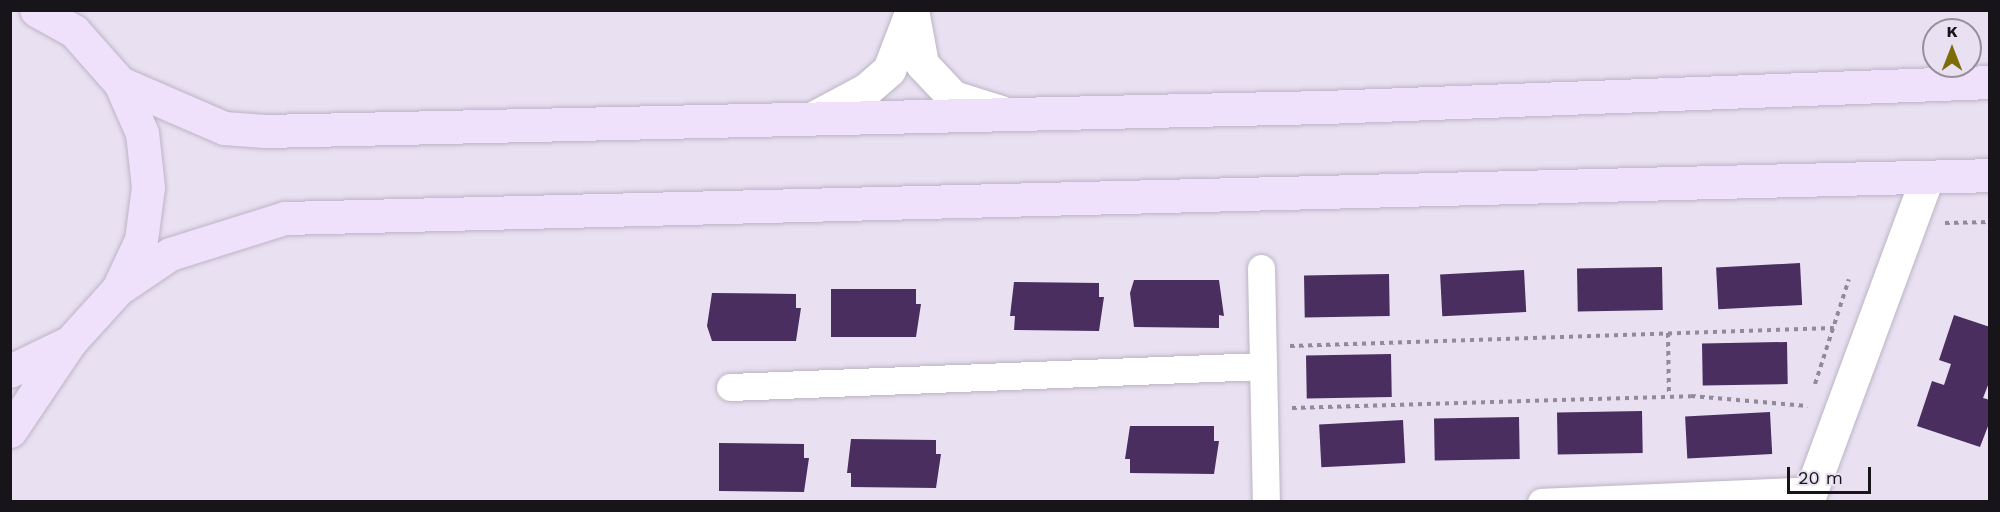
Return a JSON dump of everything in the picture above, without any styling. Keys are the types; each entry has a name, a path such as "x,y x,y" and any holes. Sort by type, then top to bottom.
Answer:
{"main road":[{"path":"36,10 71,21 120,83 142,133 148,187 141,240 118,290"},
{"path":"120,83 224,128 265,131 1008,114 1989,82"},
{"path":"10,430 69,342 118,290 170,254 285,218 1989,175"},
{"path":"10,371 69,342"}],"street":[{"path":"912,10 922,64 953,97 1008,114"},
{"path":"813,118 867,89 889,70 912,10"},
{"path":"1541,501 1809,496 1927,177"},
{"path":"1261,268 1266,501"},
{"path":"730,387 1263,356"}],"path":[{"path":"1945,223 1989,222"},
{"path":"1804,415 1849,279"},
{"path":"1263,356 1668,333 1834,328"},
{"path":"1668,333 1669,396"},
{"path":"1264,409 1669,396 1808,406"}],"building":[{"path":"1800,263 1802,305 1718,309 1716,267"},
{"path":"1662,267 1663,310 1578,311 1577,268"},
{"path":"1524,270 1526,312 1442,316 1440,274"},
{"path":"1389,274 1390,316 1305,317 1304,275"},
{"path":"1134,280 1219,280 1224,316 1219,315 1219,328 1134,327 1130,293"},
{"path":"1014,282 1099,283 1099,297 1104,297 1099,331 1014,330 1015,316 1010,316"},
{"path":"831,289 916,289 916,304 921,304 916,337 831,337"},
{"path":"712,293 796,294 796,308 801,308 796,341 712,341 707,326"},
{"path":"1954,315 1990,327 1990,380 1983,398 1990,400 1990,421 1980,447 1917,426 1932,381 1944,385 1951,364 1939,360"},
{"path":"1787,342 1788,384 1703,385 1702,343"},
{"path":"1391,354 1392,397 1307,398 1306,355"},
{"path":"1642,411 1643,453 1558,454 1557,412"},
{"path":"1770,412 1772,454 1687,458 1685,416"},
{"path":"1519,417 1520,459 1435,460 1434,418"},
{"path":"1403,420 1405,463 1321,467 1319,424"},
{"path":"1130,426 1214,426 1214,441 1219,441 1214,474 1130,473 1130,459 1125,459"},
{"path":"851,439 936,440 936,454 941,454 936,488 851,487 851,473 847,473"},
{"path":"719,443 804,444 804,458 809,458 804,492 719,491"}]}
